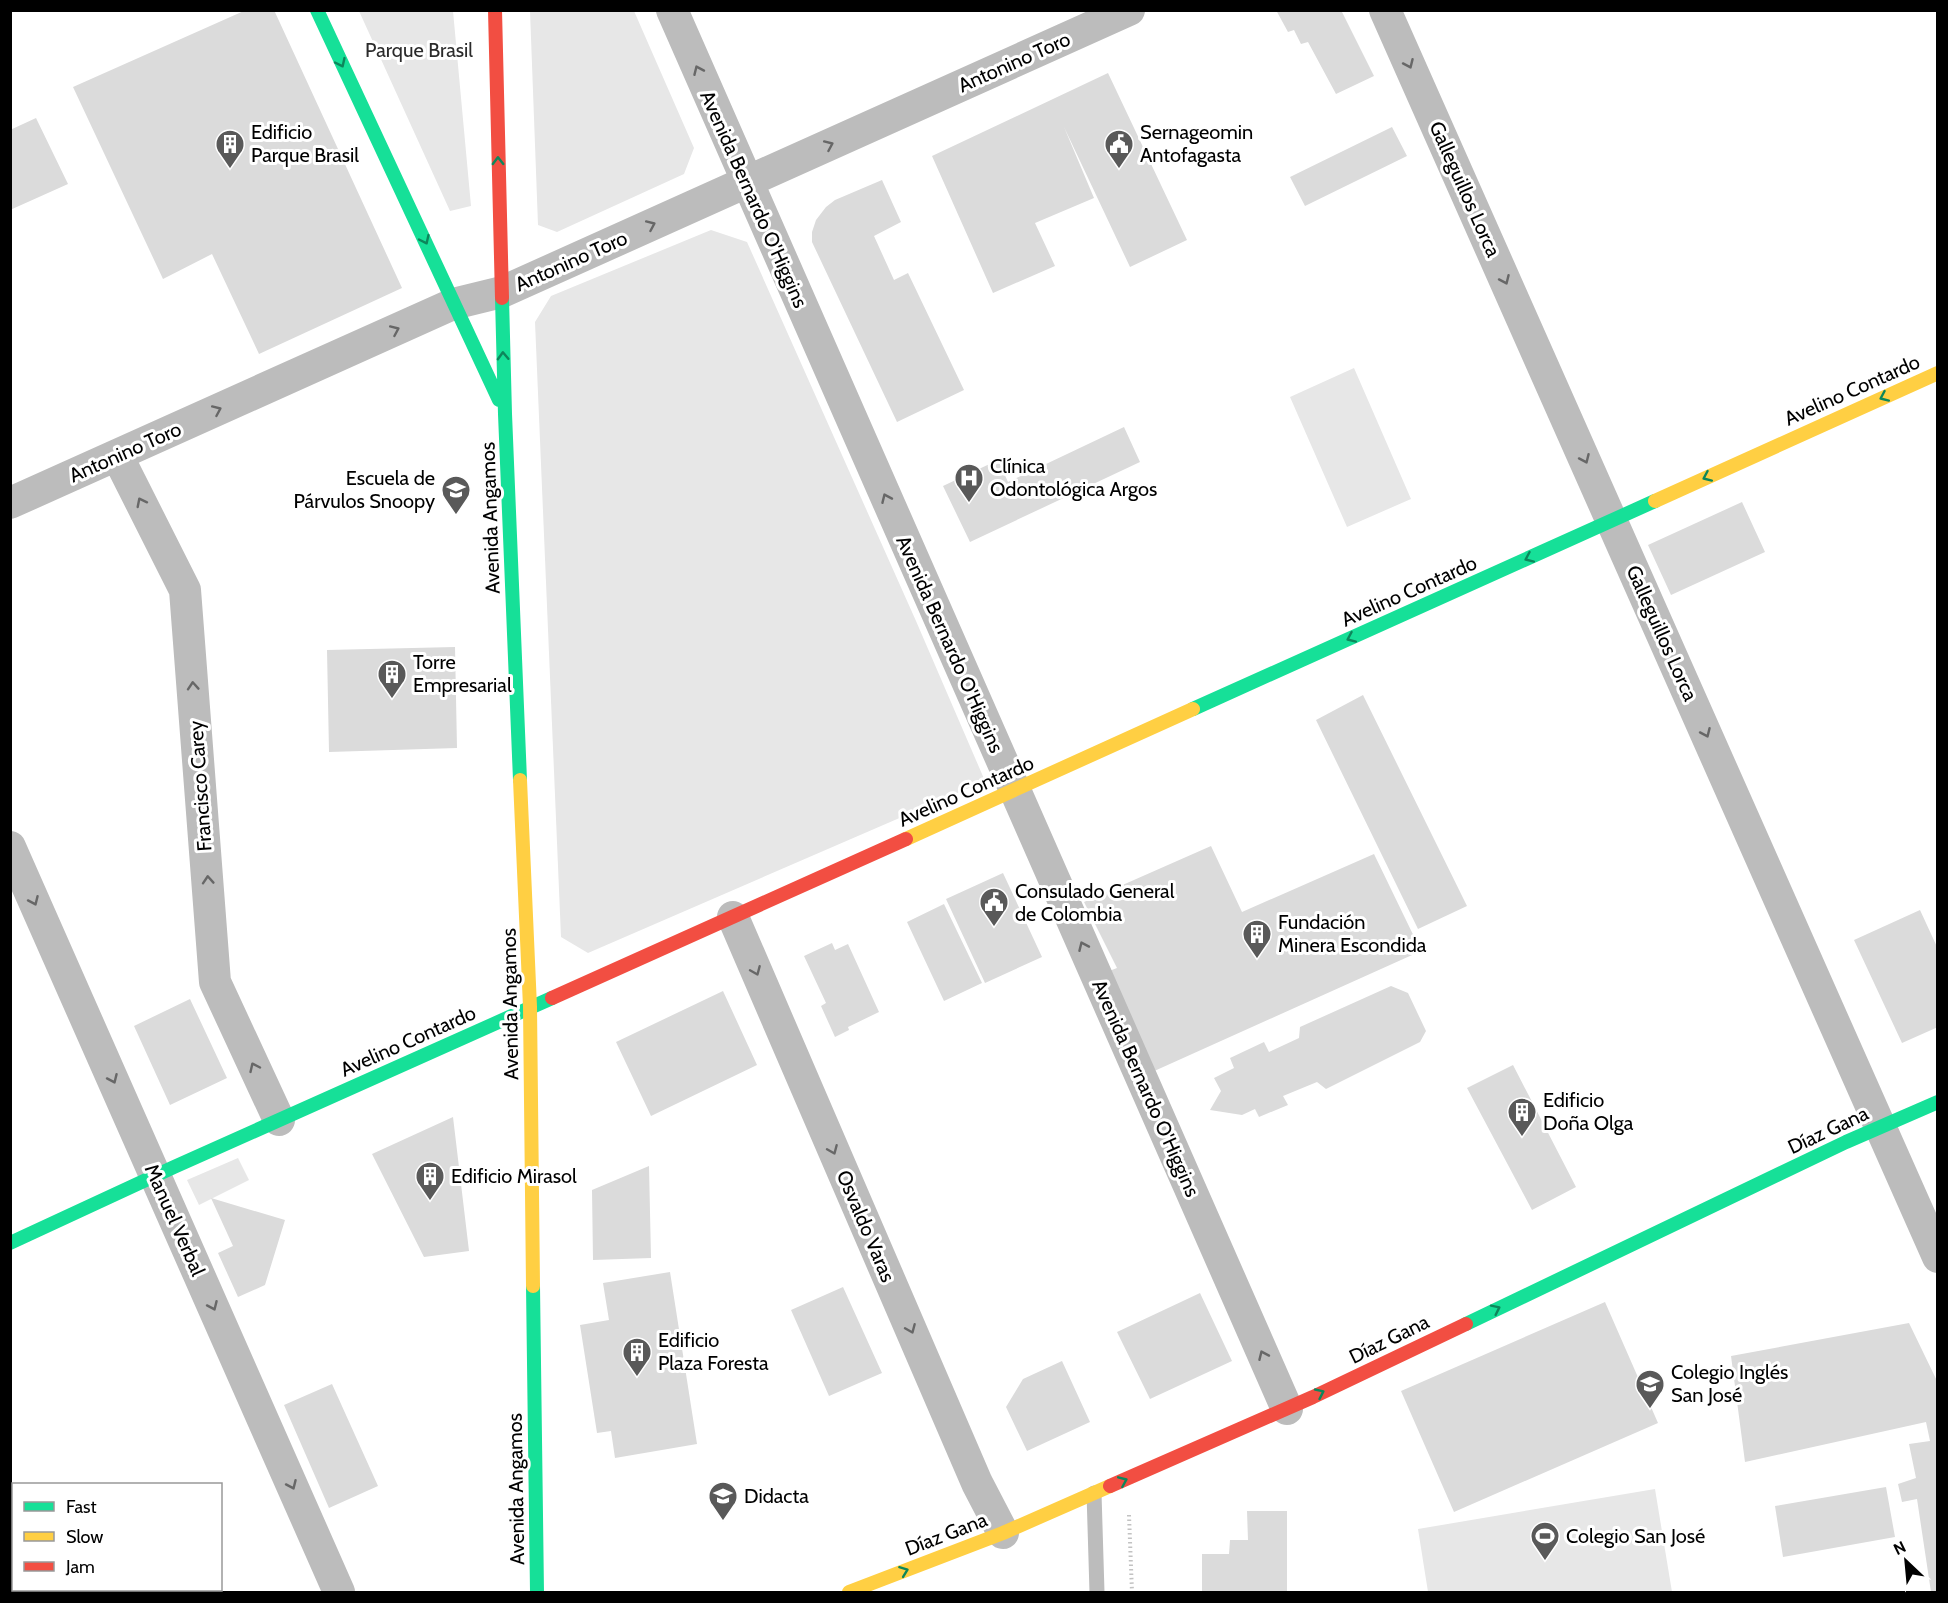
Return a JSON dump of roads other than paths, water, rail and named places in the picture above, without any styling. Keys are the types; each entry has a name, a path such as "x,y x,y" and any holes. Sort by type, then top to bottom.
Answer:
{"street":[{"name":"Avenida Angamos","path":"316,10 505,414"},
{"name":"Avenida Angamos","path":"495,10 505,414 530,1007 537,1593"},
{"name":"Avenida Bernardo O'Higgins","path":"672,10 1287,1408"},
{"name":"Antonino Toro","path":"10,503 453,304 502,292 1128,10"},
{"name":"Galleguillos Lorca","path":"1385,10 1938,1257"},
{"name":"Avelino Contardo","path":"10,1243 1938,373"},
{"name":"Francisco Carey","path":"117,455 185,590 215,982 279,1120"},
{"name":"Manuel Verbal","path":"10,848 339,1593"},
{"name":"Osvaldo Varas","path":"733,917 972,1472 1003,1533"},
{"name":"Díaz Gana","path":"849,1593 1003,1533 1287,1408 1938,1102"}],"lane":[{"path":"1094,1493 1097,1593"}],"place":[{"name":"Edificio Parque Brasil","path":"230,170"},
{"name":"Sernageomin Antofagasta","path":"1119,170"},
{"name":"Clínica Odontológica Argos","path":"969,504"},
{"name":"Escuela de Párvulos Snoopy","path":"456,516"},
{"name":"Torre Empresarial","path":"392,700"},
{"name":"Consulado General de Colombia","path":"994,928"},
{"name":"Fundación Minera Escondida","path":"1257,960"},
{"name":"Edificio Doña Olga","path":"1522,1138"},
{"name":"Edificio Mirasol","path":"430,1202"},
{"name":"Edificio Plaza Foresta","path":"637,1378"},
{"name":"Colegio Inglés San José","path":"1650,1410"},
{"name":"Didacta","path":"723,1522"},
{"name":"Colegio San José","path":"1545,1562"}],"park label":[{"name":"Parque Brasil","path":"419,50"}]}
